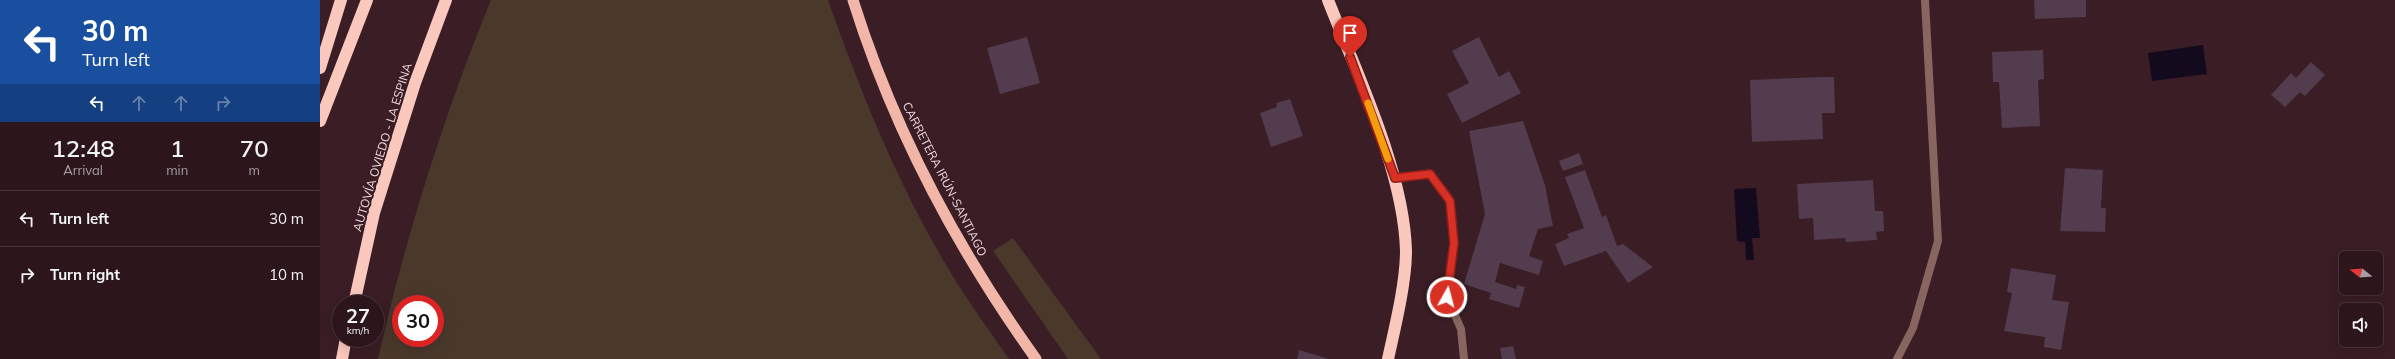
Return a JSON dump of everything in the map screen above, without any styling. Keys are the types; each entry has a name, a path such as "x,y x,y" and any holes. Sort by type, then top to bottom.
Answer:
{"highway":[{"path":"320,68 341,0"},
{"path":"320,121 367,0"},
{"name":"AUTOVÍA OVIEDO - LA ESPINA","path":"356,295 374,213 415,83 446,0"},
{"name":"CARRETERA IRÚN-SANTIAGO","path":"853,0 890,100 917,159 976,269 1010,323 1036,359"},
{"path":"1328,0 1395,178 1403,214 1406,252 1388,359"},
{"path":"342,359 344,347"}],"street":[{"path":"1897,359 1913,328 1938,241 1925,0"},
{"path":"1395,178 1430,174 1450,201 1454,243 1447,297 1461,329 1464,359"}],"shaded area":[{"path":"491,0 828,0 865,99 893,164 909,196 950,271 974,309 1009,359 378,359 381,347 384,347 384,334 392,302 392,347 444,347 444,295 394,295 413,222 457,88"},
{"path":"2203,45 2207,74 2152,81 2148,53"},
{"path":"1756,188 1760,238 1752,238 1754,260 1746,260 1745,242 1737,241 1734,189"},
{"path":"1013,238 1101,359 1068,359 993,251"}],"building":[{"path":"2034,0 2086,0 2086,17 2035,19"},
{"path":"1027,37 1040,83 1000,94 987,48"},
{"path":"1479,37 1499,77 1509,71 1521,93 1462,123 1447,94 1469,83 1452,51"},
{"path":"2043,50 2044,79 2038,80 2040,126 2002,128 1999,82 1993,82 1992,52"},
{"path":"2311,62 2325,75 2305,96 2300,92 2285,107 2271,95 2291,73 2296,78"},
{"path":"1834,77 1835,113 1822,113 1823,139 1752,142 1750,80"},
{"path":"1290,99 1303,136 1271,147 1260,113 1277,107 1276,103"},
{"path":"1523,121 1545,185 1553,226 1538,229 1529,256 1543,261 1539,275 1500,263 1495,282 1516,289 1517,285 1525,287 1519,308 1489,299 1491,293 1464,284 1485,214 1469,131"},
{"path":"1579,153 1583,164 1563,171 1559,161"},
{"path":"2065,168 2103,170 2101,208 2106,208 2105,232 2060,231"},
{"path":"1585,170 1602,217 1606,215 1617,246 1623,244 1653,267 1628,283 1606,251 1564,266 1555,244 1569,238 1567,234 1584,228 1565,177"},
{"path":"1873,180 1875,211 1883,211 1884,231 1876,232 1877,240 1846,242 1845,238 1814,240 1813,218 1799,219 1797,184"},
{"path":"2011,268 2056,275 2052,300 2069,302 2061,350 2044,347 2045,337 2004,331 2012,293 2007,292"},
{"path":"1513,346 1516,359 1502,359 1500,348"},
{"path":"1299,350 1329,359 1297,359"}],"slow traffic":[{"path":"1368,103 1388,159"}],"route":[{"path":"1350,57 1374,117 1395,178 1430,174 1450,201 1454,243 1447,297"}]}
